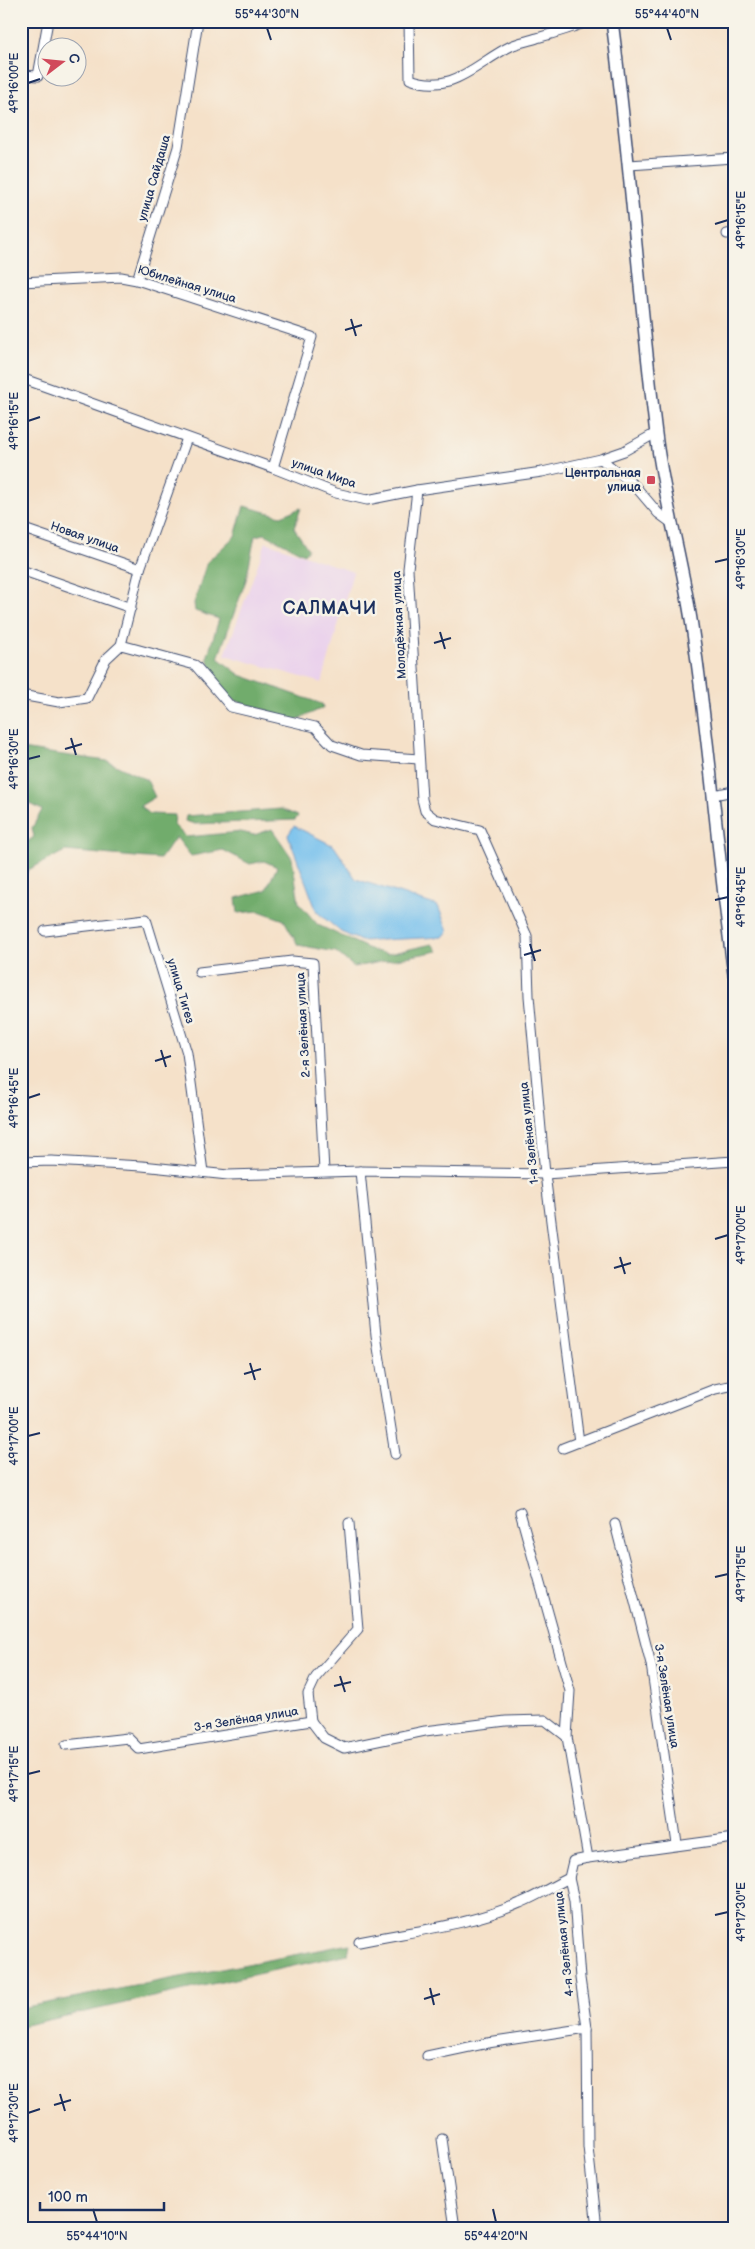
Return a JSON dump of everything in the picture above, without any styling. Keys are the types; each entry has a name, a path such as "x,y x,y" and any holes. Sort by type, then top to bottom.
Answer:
{"street":[{"path":"21,75 38,76 48,21"},
{"name":"улица Сайдаша","path":"137,280 178,147 198,21"},
{"path":"409,21 410,79 421,84 443,84 473,71 512,46 571,29 589,21"},
{"path":"612,21 625,118 656,433 662,479 673,524 693,632 734,974"},
{"path":"629,165 734,158"},
{"name":"Юбилейная улица","path":"21,282 111,277 137,280 312,337 273,468"},
{"name":"улица Мира","path":"21,378 273,468 336,493 367,500 416,490 542,472 624,451 656,433"},
{"path":"21,695 59,702 87,698 106,659 121,646 140,569 187,438"},
{"path":"601,458 635,486 658,513 673,524"},
{"name":"Молодёжная улица","path":"416,490 408,569 422,799 425,811 435,819 480,830"},
{"name":"Новая улица","path":"21,528 140,569"},
{"path":"21,570 131,608"},
{"path":"121,646 195,665 231,707 315,727 332,744 361,755 419,759"},
{"path":"713,795 734,791"},
{"name":"1-я Зелёная улица","path":"480,830 527,936 529,996 545,1174 579,1442"},
{"name":"улица Тигез","path":"45,930 146,919 186,1053 203,1172"},
{"name":"2-я Зелёная улица","path":"199,972 292,960 312,962 324,1171"},
{"path":"21,1162 51,1161 228,1175 324,1171 545,1174 734,1161"},
{"path":"360,1171 376,1335 394,1454"},
{"path":"563,1448 715,1389 734,1385"},
{"path":"520,1512 570,1690 567,1737 588,1858"},
{"path":"310,1721 308,1694 316,1676 358,1629 349,1523"},
{"name":"3-я Зелёная улица","path":"615,1524 651,1664 677,1844"},
{"name":"3-я Зелёная улица","path":"66,1745 128,1738 139,1749 310,1721 324,1738 344,1748 425,1731 506,1720 545,1720 567,1737"},
{"path":"569,1878 573,1861 677,1844 734,1838"},
{"name":"4-я Зелёная улица","path":"359,1942 457,1922 498,1911 520,1903 569,1878 574,1900 580,1978 587,2028 588,2147 597,2228"},
{"path":"427,2056 488,2043 587,2028"},
{"path":"442,2140 455,2228"}],"shaded area":[{"path":"266,542 353,572 322,683 225,655"}],"green space":[{"path":"244,506 281,516 301,508 294,528 308,549 304,554 265,534 255,536 246,580 218,658 240,675 322,704 323,708 296,720 224,697 207,658 219,619 195,611 194,603 207,562 235,536"},
{"path":"21,749 107,761 147,780 155,797 140,806 150,814 175,815 174,825 186,837 241,832 254,835 272,829 292,858 299,903 318,925 374,951 388,954 432,944 438,951 354,967 336,952 298,945 284,920 259,911 238,913 236,898 266,890 277,867 264,861 250,864 223,850 191,856 176,837 160,859 65,851 28,870 21,884 21,846 34,837 32,828 42,810 21,799"},
{"path":"281,809 298,816 295,820 195,824 185,821 186,816"},
{"path":"350,1944 348,1954 21,2026 21,2008"}],"water":[{"path":"294,826 334,846 356,879 438,906 448,931 443,937 361,941 341,932 317,912 288,835"}],"place":[{"name":"Центральная улица","path":"651,480"}],"district":[{"name":"САЛМАЧИ","path":"330,608"}]}
